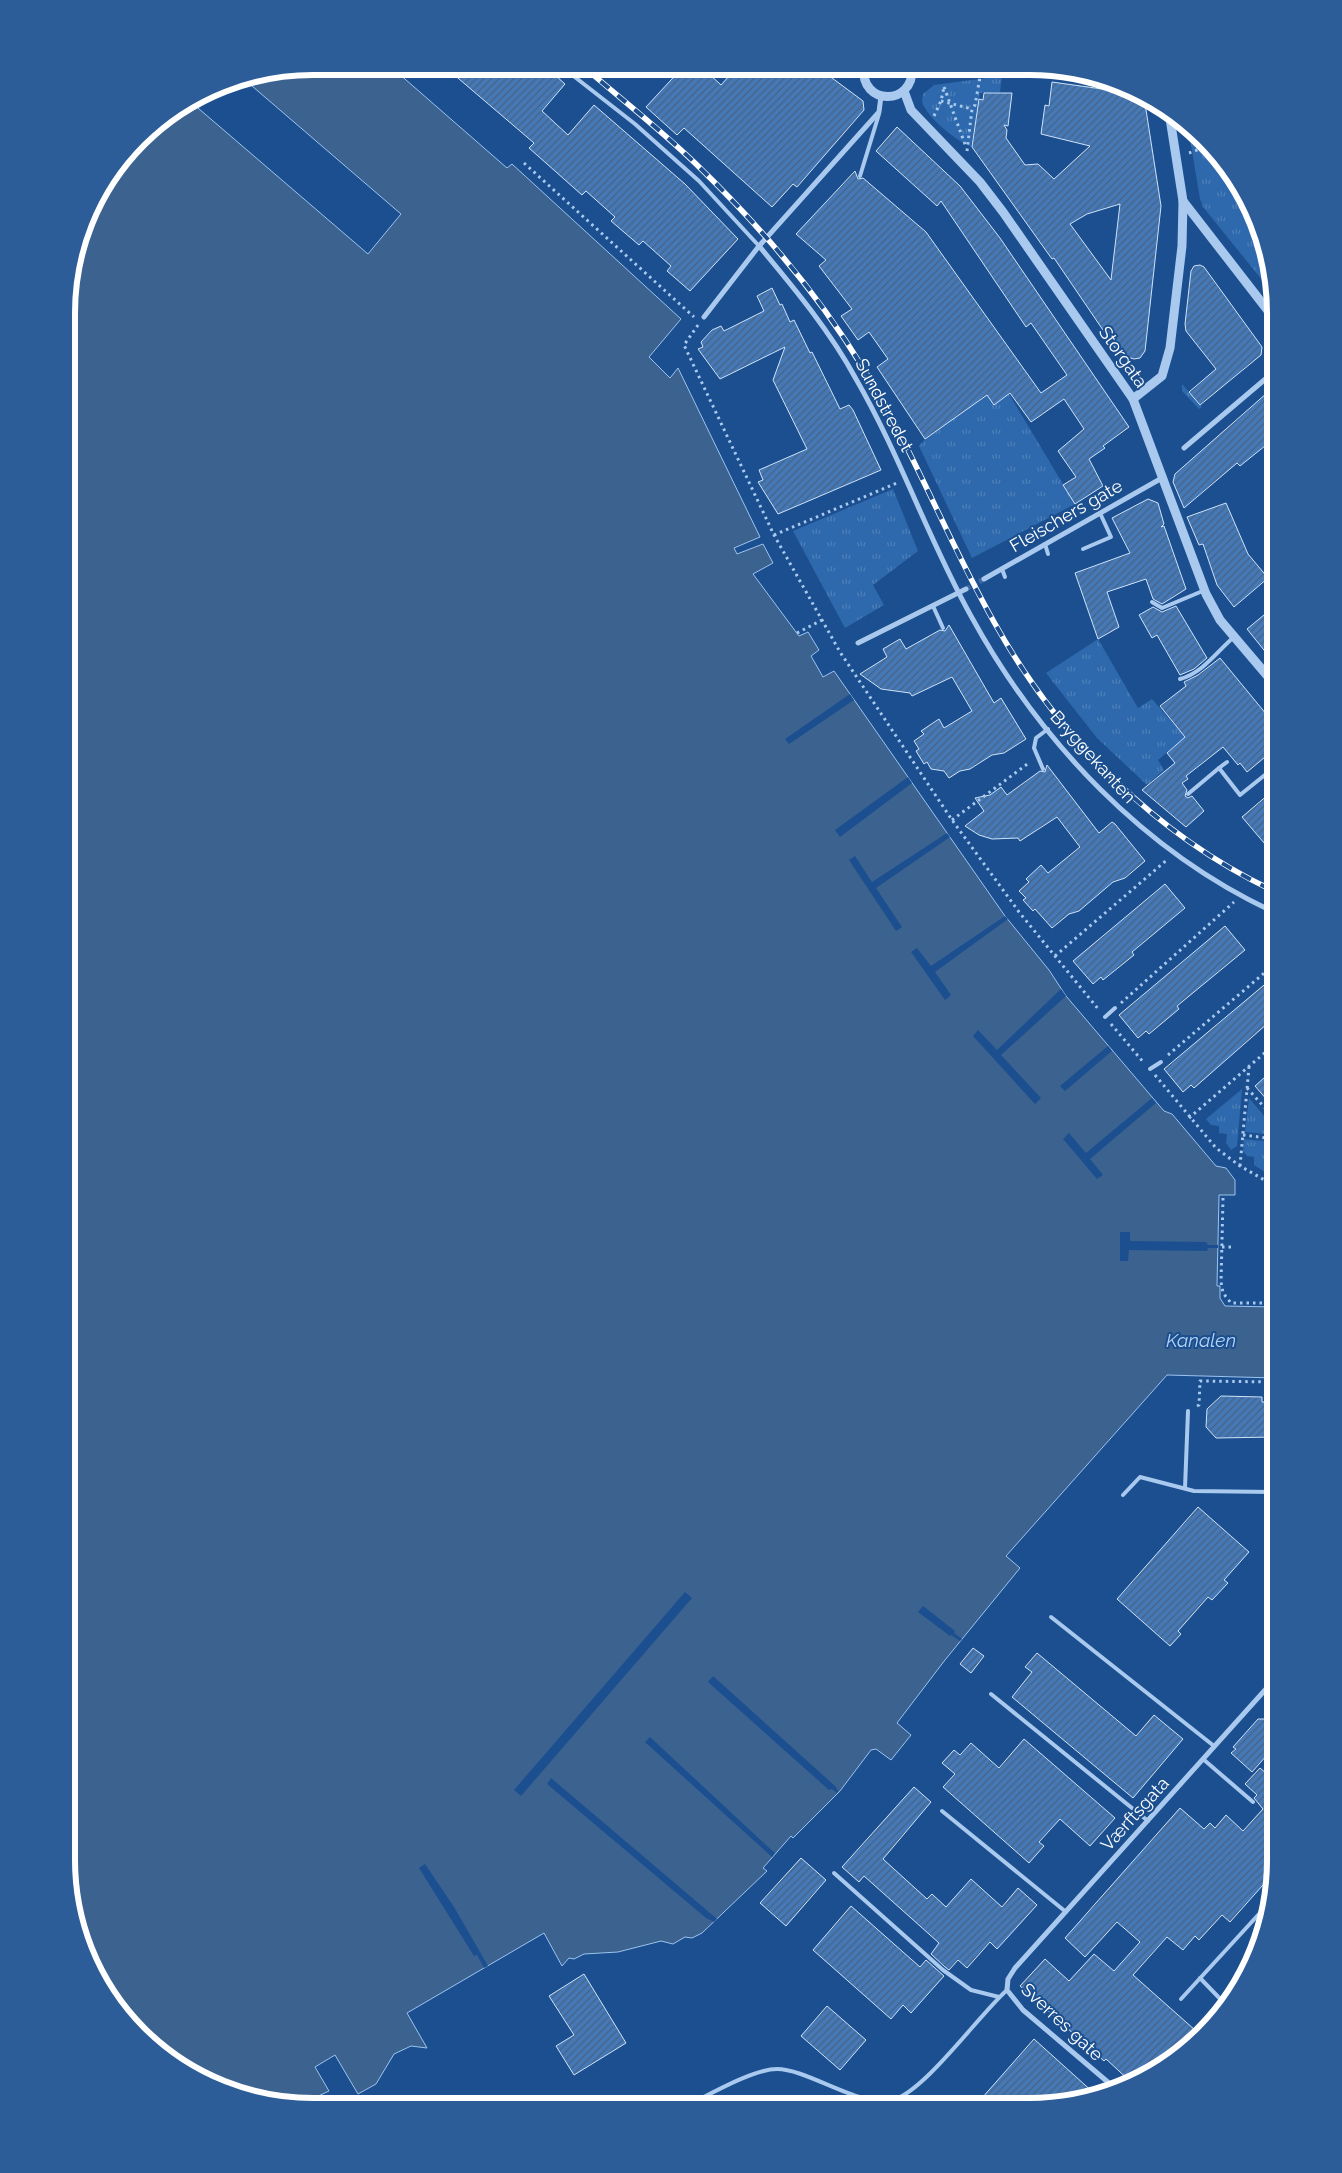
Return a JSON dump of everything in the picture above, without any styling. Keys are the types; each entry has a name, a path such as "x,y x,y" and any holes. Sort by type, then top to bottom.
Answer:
{"street":[{"path":"865,75 868,86 881,96 897,95 904,91 910,84 911,75"},
{"name":"Storgata","path":"904,91 911,110 980,182 1133,399 1205,590 1220,620 1267,676"},
{"path":"704,316 759,246 879,112 881,96"},
{"path":"1133,399 1162,376 1167,365 1182,246 1183,202 1170,122"},
{"path":"1183,202 1267,309"},
{"name":"Sundstredet","path":"759,246 803,299 856,377 896,454 959,592"},
{"path":"1184,448 1267,378"},
{"name":"Fleischers gate","path":"984,579 1162,478"},
{"path":"858,643 966,589"},
{"name":"Bryggekanten","path":"959,592 971,617 1013,682 1048,729 1095,784 1174,854 1237,895 1267,909"},
{"name":"Værftsgata","path":"1015,1968 1267,1688"},
{"name":"Sverres gate","path":"1015,1968 1008,1979 1007,1990 1023,2010 1110,2083"}],"lane":[{"path":"572,75 635,124 699,181 759,246"},
{"path":"860,176 879,112"},
{"path":"1083,549 1111,537 1100,513"},
{"path":"1044,544 1048,554"},
{"path":"1002,569 1005,577"},
{"path":"1152,602 1162,608 1205,590"},
{"path":"933,606 943,628"},
{"path":"1180,679 1189,677 1208,663 1234,637"},
{"path":"1043,769 1034,748 1036,738 1048,729"},
{"path":"1188,794 1227,762"},
{"path":"1219,768 1240,795 1267,773"},
{"path":"1105,1017 1115,1008"},
{"path":"1150,1069 1161,1062"},
{"path":"1185,1488 1188,1411"},
{"path":"1123,1495 1140,1477 1194,1491 1267,1492"},
{"path":"1051,1617 1214,1746"},
{"path":"992,1694 1148,1820"},
{"path":"1203,1759 1253,1802"},
{"path":"942,1811 1066,1912"},
{"path":"834,1874 943,1970 971,1990 999,1997"},
{"path":"1181,1999 1261,1912"},
{"path":"1200,1978 1221,2000"},
{"path":"897,2098 908,2092 926,2077 1007,1990"},
{"path":"703,2098 753,2075 777,2069 869,2098"}],"path":[{"path":"935,115 941,102 944,87 967,150 972,109 975,105 980,77"},
{"path":"941,102 972,109"},
{"path":"1189,153 1201,149"},
{"path":"524,163 700,322 684,344 774,535 822,620 866,692 952,820 1019,912 1055,956 1216,1148 1240,1166 1267,1181"},
{"path":"774,535 906,479"},
{"path":"797,633 822,620"},
{"path":"952,820 1037,757"},
{"path":"1055,956 1174,854"},
{"path":"1121,1002 1234,902 1237,895"},
{"path":"1167,1056 1267,971"},
{"path":"1189,1118 1267,1051"},
{"path":"1240,1166 1248,1067"},
{"path":"1247,1087 1267,1109"},
{"path":"1243,1135 1267,1138"},
{"path":"1223,1198 1221,1282 1223,1293 1230,1303 1267,1303"},
{"path":"1222,1247 1235,1247"},
{"path":"1188,1411 1200,1405 1200,1381 1267,1382"}],"green space":[{"path":"1002,76 1000,92 980,93 971,147 950,134 936,122 925,109 922,102 923,94 934,85"},
{"path":"1190,138 1218,168 1235,194 1249,222 1259,252 1265,284 1203,207"},
{"path":"1182,384 1202,407 1199,409 1182,391"},
{"path":"1009,394 1075,504 972,558 919,446 925,439 987,395 994,404"},
{"path":"893,489 918,551 873,585 884,605 845,628 793,531"},
{"path":"1098,639 1138,708 1152,699 1185,737 1158,760 1164,770 1147,785 1097,738 1046,673"},
{"path":"1242,1089 1237,1146 1231,1150 1226,1143 1227,1134 1219,1133 1219,1126 1211,1125 1206,1119"},
{"path":"1249,1098 1267,1119 1267,1134 1245,1132"},
{"path":"1244,1139 1267,1141 1267,1172 1254,1165 1254,1157 1247,1156 1243,1151"},
{"path":"1236,1976 1227,1991 1225,1989"}],"water":[{"name":"Kanalen","path":"313,75 400,75 507,168 512,164 681,319 649,357 670,378 678,368 760,537 734,548 737,554 763,544 773,563 753,574 799,636 808,632 819,650 811,656 823,677 834,671 1005,916 1049,970 1066,996 1164,1111 1172,1114 1216,1166 1226,1168 1235,1180 1235,1195 1219,1195 1217,1286 1220,1286 1220,1298 1225,1306 1267,1307 1267,1378 1167,1375 1006,1556 1020,1568 945,1660 897,1723 911,1735 891,1760 876,1749 871,1750 840,1791 793,1838 791,1836 763,1868 767,1871 702,1933 692,1938 685,1937 673,1944 661,1941 618,1952 584,1954 574,1959 569,1958 562,1966 544,1933 407,2013 427,2048 411,2046 394,2054 376,2084 358,2094 335,2055 315,2067 329,2091 313,2098 282,2096 252,2090 222,2080 181,2058 156,2039 124,2005 107,1979 93,1951 83,1921 77,1891 75,1860 75,313 77,282 83,252 93,222 107,194 124,168 156,134 196,106 368,254 401,214 249,84 282,77"}],"pier":[{"path":"850,694 854,700 789,744 785,739"},
{"path":"908,777 912,783 840,837 835,830"},
{"path":"947,833 950,837 876,888 902,927 896,931 849,860 855,856 872,882"},
{"path":"1005,916 1008,919 935,972 951,995 945,1000 911,952 917,948 931,966"},
{"path":"1061,989 1066,996 1001,1055 1041,1098 1035,1104 973,1036 978,1030 997,1050"},
{"path":"1108,1046 1112,1051 1065,1091 1060,1086"},
{"path":"1152,1098 1156,1103 1090,1159 1103,1175 1097,1179 1063,1139 1069,1133 1086,1153"},
{"path":"1120,1232 1130,1232 1130,1241 1206,1242 1208,1245 1218,1245 1218,1248 1208,1248 1207,1251 1129,1250 1128,1261 1120,1261"},
{"path":"685,1592 692,1598 521,1796 514,1790"},
{"path":"923,1606 955,1631 954,1633 962,1639 960,1641 950,1636 918,1612"},
{"path":"713,1676 835,1786 838,1791 837,1793 832,1789 829,1790 708,1682"},
{"path":"650,1737 775,1853 772,1857 645,1742"},
{"path":"551,1778 717,1919 714,1922 706,1918 547,1784"},
{"path":"425,1864 454,1907 488,1966 484,1968 477,1955 474,1956 419,1868"}],"building":[{"path":"454,75 555,75 565,84 542,111 568,135 594,105 685,184 738,239 690,291 667,271 671,266 643,241 639,245 611,221 615,217 586,191 582,195 529,148 534,143"},
{"path":"676,75 710,75 721,85 730,75 809,75 812,78 815,75 828,75 863,101 864,110 797,187 793,184 772,207 684,128 677,135 646,107"},
{"path":"1052,82 1112,90 1145,106 1161,206 1145,351 1140,358 1134,359 1120,355 1054,258 1052,259 972,147 979,99 983,100 984,93 1012,93 1008,126 1004,125 1007,130 1006,138 1025,165 1038,164 1054,179 1090,146 1041,134 1045,105 1049,106","holes":["1120,204 1111,280 1070,224 1087,214"]},
{"path":"897,127 960,186 1000,238 1129,427 1089,459 1103,486 1075,504 1063,485 1076,477 1058,451 1084,429 1064,399 1031,422 1010,393 994,405 987,395 925,439 877,367 888,359 869,332 858,340 841,316 852,309 819,266 826,260 796,234 855,171 858,179 863,178 926,232 1041,393 1067,375 1031,323 1026,327 941,201 937,206 876,151"},
{"path":"1200,265 1204,267 1262,347 1261,355 1200,405 1189,392 1216,369 1186,331 1185,324 1191,271 1194,266"},
{"path":"772,288 790,322 794,320 810,353 812,352 840,409 849,405 853,410 881,470 778,514 758,482 763,480 759,470 807,449 773,380 785,347 720,379 698,349 703,347 701,342 712,330 721,326 724,331 764,311 757,296"},
{"path":"1267,393 1267,444 1240,466 1237,463 1184,508 1173,482 1175,474"},
{"path":"1148,499 1158,503 1164,524 1161,527 1164,526 1186,589 1162,604 1153,599 1146,579 1107,592 1119,627 1098,639 1075,573 1130,553 1112,518"},
{"path":"1226,503 1248,554 1267,577 1267,579 1234,607 1217,585 1203,544 1199,545 1187,517"},
{"path":"1176,606 1207,658 1194,669 1180,675 1157,635 1152,638 1139,615 1153,607 1162,612"},
{"path":"1267,612 1267,654 1247,629"},
{"path":"949,625 994,703 1001,698 1026,739 1004,753 992,755 970,769 960,771 949,778 944,771 931,769 927,762 924,764 916,751 919,749 914,741 924,734 921,731 939,719 944,728 972,711 952,677 912,696 910,693 881,689 860,674 887,657 883,649 900,639 906,649 940,630 945,631"},
{"path":"1220,658 1267,715 1267,755 1247,772 1240,763 1238,765 1223,747 1186,776 1188,779 1182,783 1187,790 1185,796 1188,798 1192,796 1204,811 1186,827 1142,790 1175,763 1167,753 1185,737 1160,706 1186,686 1184,682 1198,675"},
{"path":"1047,765 1099,833 1112,822 1145,861 1125,878 1113,882 1079,911 1069,914 1052,928 1035,909 1033,911 1023,900 1026,898 1019,891 1029,882 1026,879 1041,865 1048,873 1080,847 1057,817 1020,841 1018,838 992,839 979,835 965,826 984,811 975,798 990,795 1001,787 1007,795 1040,771 1045,772"},
{"path":"1267,796 1267,846 1242,817"},
{"path":"1165,884 1185,908 1132,952 1134,955 1103,980 1101,977 1093,984 1073,961"},
{"path":"1225,926 1245,950 1177,1006 1179,1009 1149,1034 1146,1031 1138,1038 1119,1015"},
{"path":"1267,983 1267,1024 1194,1088 1191,1085 1183,1092 1164,1069"},
{"path":"1267,1075 1267,1100 1255,1086"},
{"path":"1221,1396 1262,1397 1262,1402 1267,1402 1267,1437 1216,1438 1206,1427 1207,1409"},
{"path":"1198,1507 1249,1552 1224,1580 1228,1583 1212,1600 1208,1597 1178,1631 1181,1634 1170,1646 1117,1599"},
{"path":"973,1648 984,1656 971,1673 960,1664"},
{"path":"1037,1653 1136,1736 1154,1715 1183,1739 1133,1798 1012,1697 1032,1672 1025,1667"},
{"path":"1258,1719 1267,1720 1267,1755 1252,1772 1231,1753 1236,1749 1233,1747"},
{"path":"1024,1739 1115,1818 1090,1846 1060,1819 1039,1842 1044,1846 1029,1863 943,1787 955,1774 942,1763 954,1750 960,1755 971,1743 999,1768"},
{"path":"1260,1768 1267,1774 1265,1887 1263,1885 1230,1922 1222,1915 1199,1940 1195,1936 1183,1950 1167,1937 1133,1975 1195,2030 1161,2058 1126,2077 1106,2059 1104,2061 1020,1986 1045,1959 1069,1981 1094,1954 1114,1971 1140,1942 1117,1922 1085,1957 1065,1938 1180,1808 1204,1829 1210,1823 1215,1828 1226,1815 1243,1831 1263,1809 1254,1798 1257,1795 1245,1784"},
{"path":"914,1787 931,1802 883,1859 927,1899 932,1894 946,1907 971,1879 1002,1907 1018,1888 1037,1905 997,1949 990,1942 967,1968 958,1960 949,1970 945,1967 931,1954 939,1943 864,1876 859,1882 842,1867"},
{"path":"801,1858 826,1880 786,1926 760,1903"},
{"path":"851,1906 920,1967 926,1960 944,1976 911,2013 903,2005 891,2019 813,1950"},
{"path":"584,1974 626,2043 574,2075 556,2046 574,2035 549,1996"},
{"path":"827,2006 866,2040 840,2070 801,2036"},
{"path":"1034,2039 1090,2090 1060,2096 982,2098"}],"tunnel":[{"path":"966,589 984,579"}],"railway":[{"path":"593,75 696,164 764,235 807,286 845,340 881,399 977,591 1020,664 1048,705 1114,779 1151,812 1190,842 1232,869 1267,887"}]}
